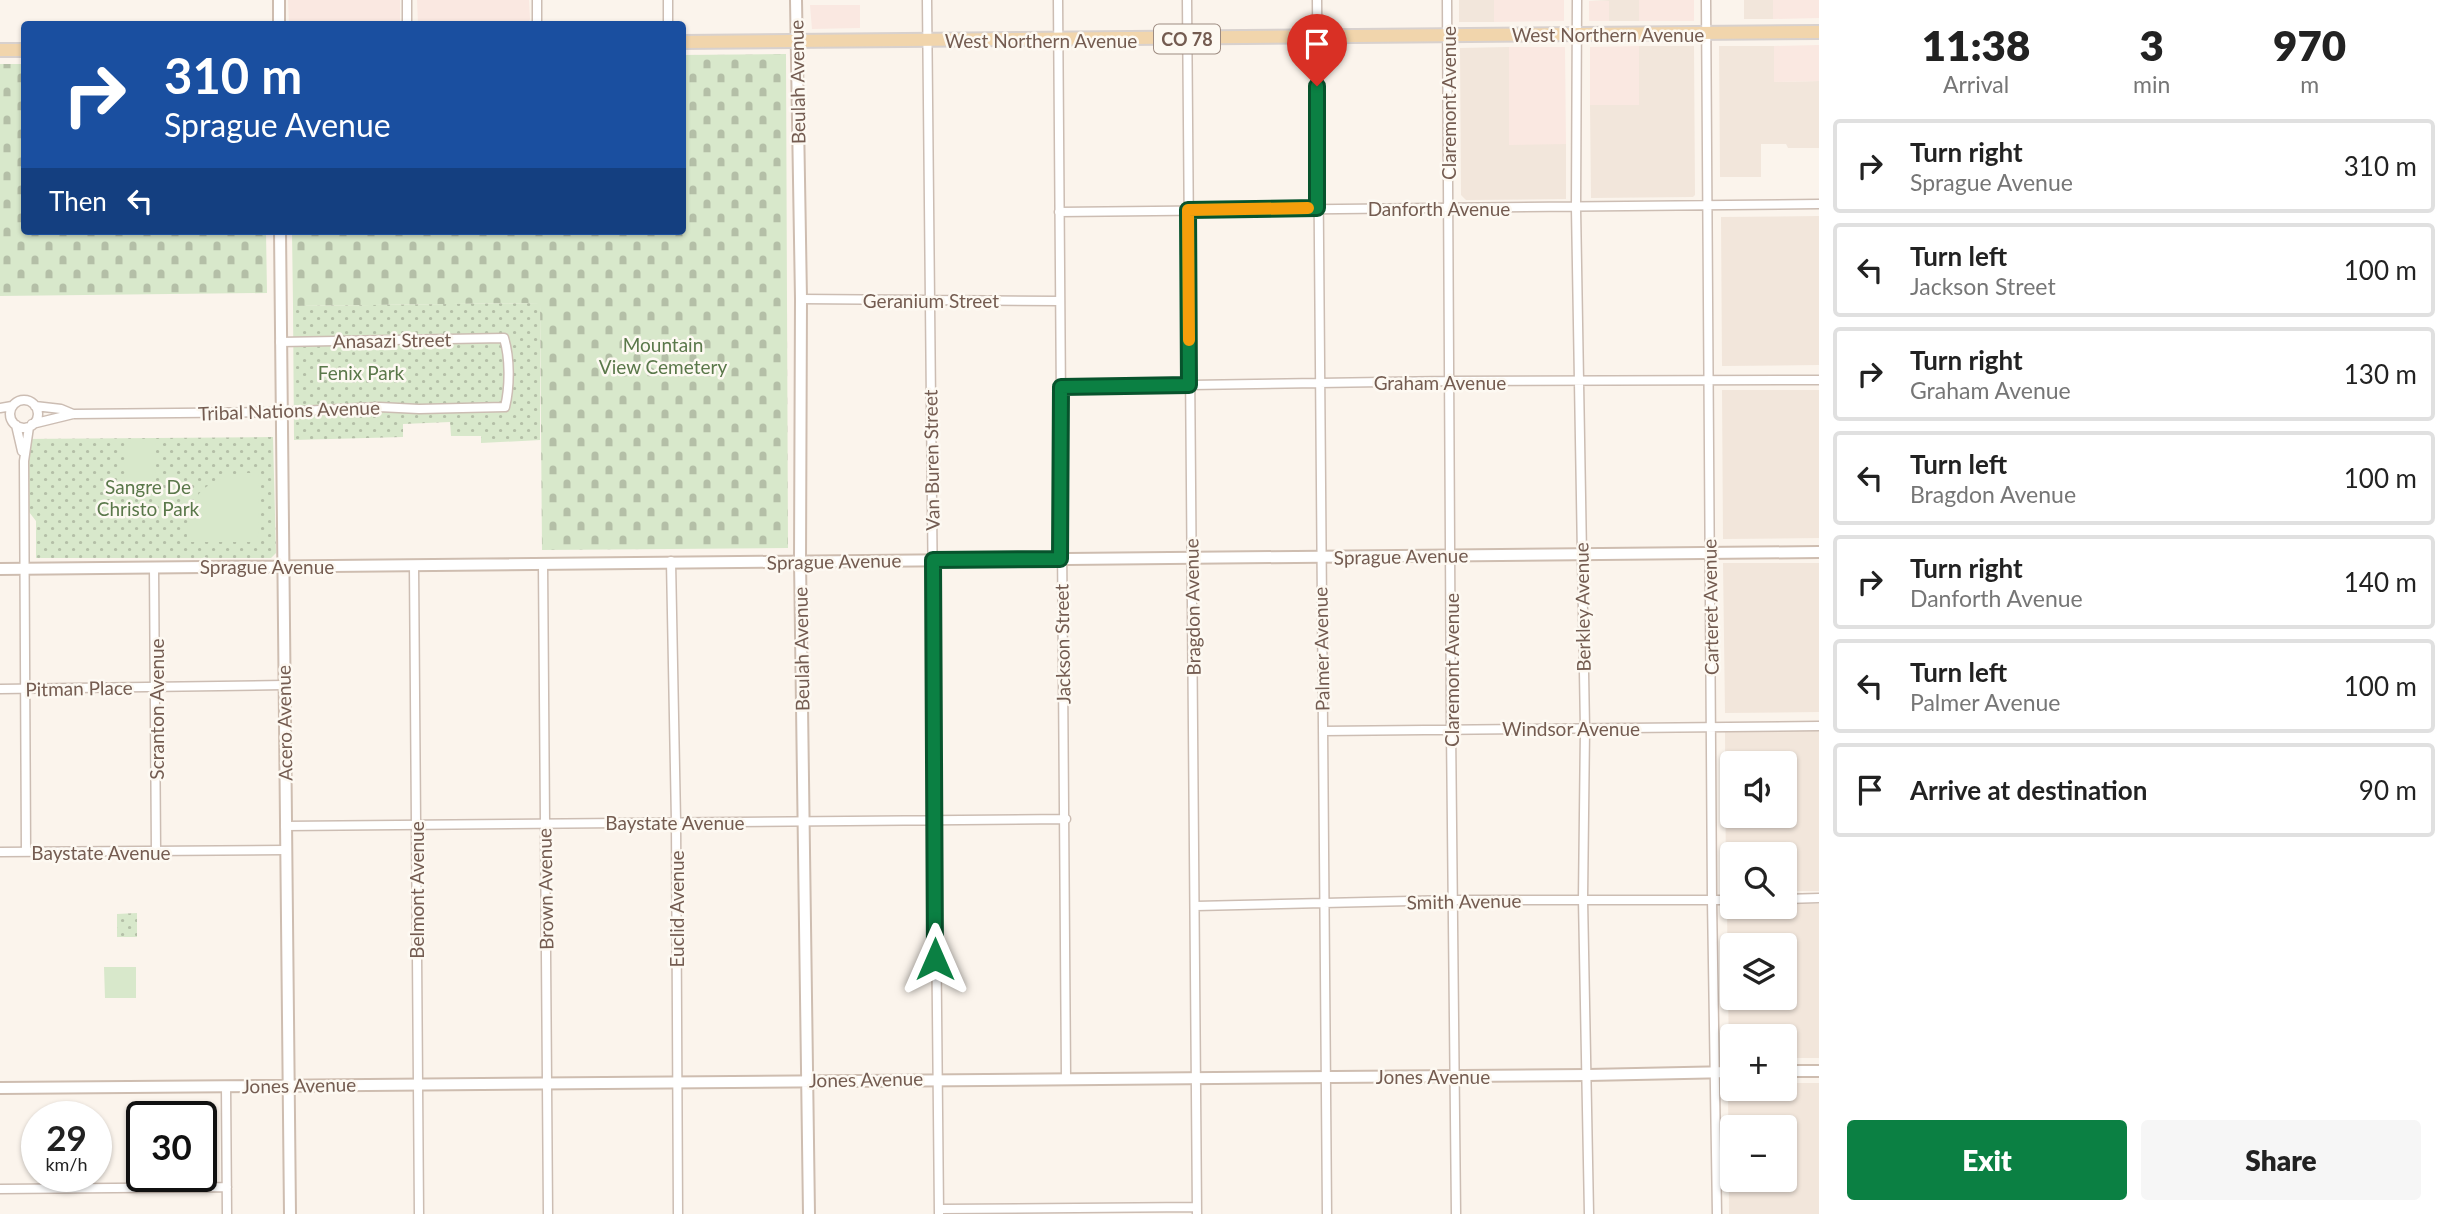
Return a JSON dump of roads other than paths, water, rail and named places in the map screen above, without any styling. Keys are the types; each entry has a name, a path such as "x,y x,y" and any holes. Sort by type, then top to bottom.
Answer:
{"main road":[{"name":"West Northern Avenue","path":"686,43 1819,32"},
{"path":"0,50 21,50"}],"street":[{"path":"279,0 279,21"},
{"path":"407,0 407,21"},
{"path":"537,0 537,21"},
{"path":"668,0 668,21"},
{"name":"Beulah Avenue","path":"796,0 809,1214"},
{"name":"Van Buren Street","path":"927,0 939,1212"},
{"name":"Jackson Street","path":"1058,0 1060,559 1066,819 1066,1078"},
{"name":"Bragdon Avenue","path":"1188,0 1197,1210"},
{"name":"Palmer Avenue","path":"1317,0 1327,1214"},
{"name":"Claremont Avenue","path":"1447,0 1456,1214"},
{"name":"Berkley Avenue","path":"1577,0 1576,208 1585,729 1583,899 1589,1214"},
{"name":"Carteret Avenue","path":"1706,0 1712,900 1717,1214"},
{"name":"Danforth Avenue","path":"1059,212 1819,204"},
{"name":"Acero Avenue","path":"280,235 290,1214"},
{"name":"Geranium Street","path":"801,299 1060,301"},
{"name":"Anasazi Street","path":"280,342 504,338 508,396 505,407"},
{"name":"Graham Avenue","path":"1061,387 1448,381 1819,380"},
{"path":"0,408 24,400 35,407 61,409 73,414"},
{"path":"12,406 10,414 24,461"},
{"path":"26,852 24,461 30,425 37,414 35,407"},
{"name":"Tribal Nations Avenue","path":"73,414 505,407"},
{"path":"0,420 30,425 73,414"},
{"name":"Sprague Avenue","path":"0,569 1819,552"},
{"name":"Euclid Avenue","path":"671,561 676,821 678,1214"},
{"name":"Brown Avenue","path":"543,563 548,1214"},
{"name":"Belmont Avenue","path":"414,565 419,1214"},
{"name":"Scranton Avenue","path":"154,567 156,852"},
{"name":"Pitman Place","path":"0,689 284,685"},
{"name":"Windsor Avenue","path":"1322,731 1819,726"},
{"name":"Baystate Avenue","path":"285,826 1066,819"},
{"name":"Baystate Avenue","path":"0,852 285,850"},
{"path":"1797,899 1819,898"},
{"name":"Smith Avenue","path":"1196,906 1583,899 1720,900"},
{"path":"1797,1071 1819,1071"},
{"name":"Jones Avenue","path":"0,1087 1720,1073"},
{"path":"226,1086 227,1214"},
{"path":"0,1189 227,1186"},
{"path":"939,1212 1197,1210"}],"park label":[{"name":"Mountain View Cemetery","path":"663,355"},
{"name":"Fenix Park","path":"361,372"},
{"name":"Sangre De Christo Park","path":"148,497"}]}
